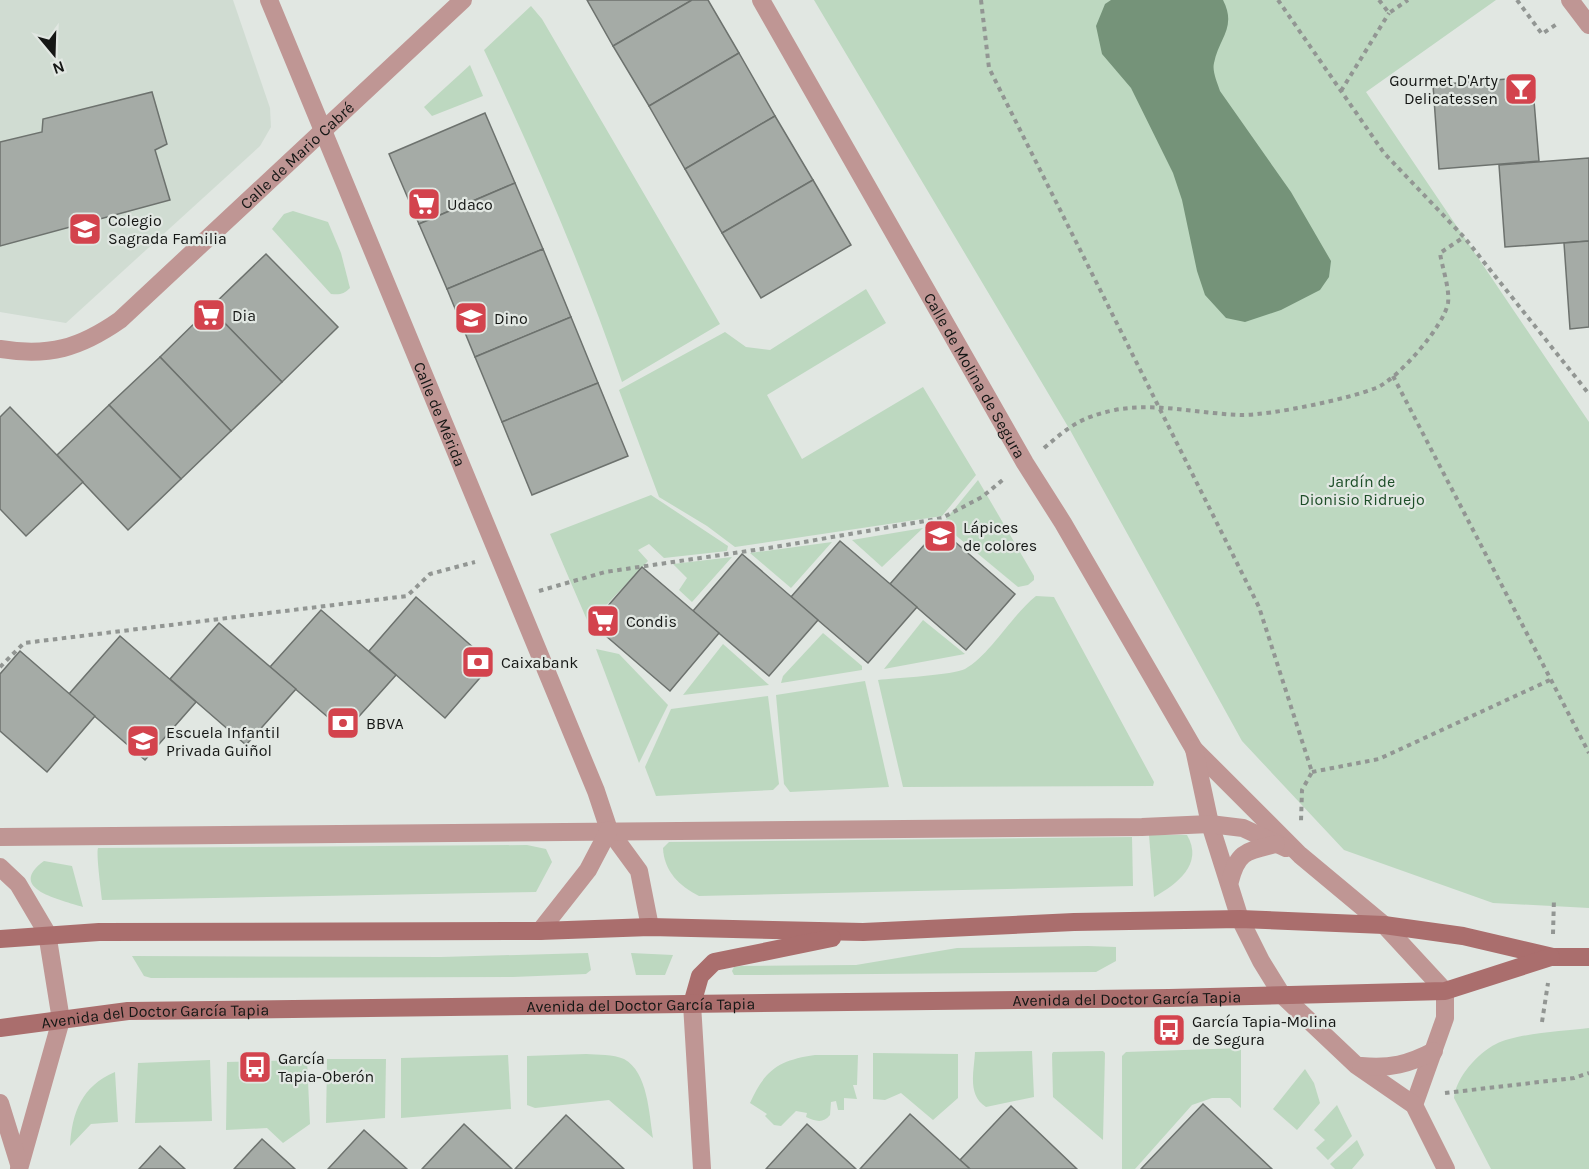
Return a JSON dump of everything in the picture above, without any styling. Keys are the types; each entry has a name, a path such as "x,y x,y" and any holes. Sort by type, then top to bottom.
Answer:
{"main road":[{"name":"Avenida del Doctor García Tapia","path":"0,939 47,933 540,930 650,927 863,932 1074,922 1240,919 1384,925 1463,936 1553,957 1589,957"},
{"path":"692,1004 700,975 714,962 863,932"},
{"name":"Avenida del Doctor García Tapia","path":"0,1028 140,1011 1445,992 1553,957"}],"street":[{"name":"Calle de Mérida","path":"269,0 499,555 609,830 639,871 650,927"},
{"name":"Calle de Mario Cabré","path":"0,349 36,353 62,350 93,339 120,320 463,0"},
{"name":"Calle de Molina de Segura","path":"761,0 1025,464 1063,523 1194,749 1300,855 1384,925 1445,992"},
{"path":"1573,5 1589,25"},
{"name":"Calle de Molina de Segura","path":"1194,749 1210,824 1230,881 1240,919"},
{"name":"Calle de Molina de Segura","path":"1210,824 1243,828 1300,855"},
{"path":"0,837 1142,827 1210,824"},
{"path":"540,930 588,870 609,830"},
{"path":"1230,881 1234,863 1244,852 1276,844"},
{"path":"0,867 18,884 47,933 61,1020 19,1167"},
{"path":"1240,919 1282,995 1356,1065 1414,1105 1446,1169"},
{"path":"1414,1105 1445,1018 1445,992"},
{"path":"692,1004 702,1169"},
{"path":"1356,1065 1384,1069 1412,1063 1434,1051"},
{"path":"0,1102 19,1167"}],"path":[{"path":"981,0 988,68 1259,607 1312,772 1302,790 1300,855"},
{"path":"1278,0 1384,153 1464,237 1589,394"},
{"path":"1379,0 1389,14"},
{"path":"1341,91 1389,14 1408,0"},
{"path":"1517,0 1542,34 1573,5"},
{"path":"516,598 605,572 775,547 942,518 982,496 1078,420 1117,410 1160,409 1244,415 1322,402 1377,387 1393,376 1436,330 1448,302 1440,254 1464,237"},
{"path":"1393,376 1589,753"},
{"path":"0,668 24,643 407,596 430,574 499,555"},
{"path":"1312,772 1379,759 1550,680"},
{"path":"1414,1105 1455,1090 1574,1078 1589,1073"}],"shaded area":[{"name":"Colegio Sagrada Familia","path":"0,0 233,0 270,108 271,127 260,146 66,323 0,312"},
{"path":"1111,0 1223,0 1227,9 1228,25 1214,63 1216,80 1220,91 1291,192 1331,261 1329,277 1320,290 1281,310 1245,322 1226,318 1205,295 1197,271 1182,200 1173,173 1131,88 1102,54 1096,26 1105,4"}],"green space":[{"name":"Jardín de Dionisio Ridruejo","path":"814,0 1496,0 1366,92 1589,422 1589,908 1493,903 1344,850 1242,741 1070,430"},
{"path":"531,6 542,19 720,324 622,382 558,214 484,50"},
{"path":"470,65 483,96 432,116 424,107"},
{"path":"293,211 328,222 341,253 350,288 346,292 331,294 272,229 284,214"},
{"path":"866,289 886,323 767,395 802,459 923,387 976,475 942,516 735,547 707,526 659,497 619,390 725,332 746,347 770,350"},
{"path":"978,480 1034,576 1034,580 1028,585 1018,587 942,524"},
{"path":"651,495 728,546 727,551 664,558 649,544 638,550 648,561 594,618 587,620 550,534"},
{"path":"923,528 882,567 852,540"},
{"path":"832,542 791,588 750,553"},
{"path":"732,557 692,602 679,590 687,578 673,564"},
{"path":"1036,596 1054,597 1154,782 1153,786 903,787 878,680 937,675 965,669 992,645 1018,613"},
{"path":"923,620 965,654 884,669"},
{"path":"823,633 862,666 862,670 781,683 783,676"},
{"path":"723,644 769,685 683,695"},
{"path":"596,649 619,654 668,705 639,763"},
{"path":"865,681 889,787 790,792 784,784 776,695"},
{"path":"768,696 779,784 773,790 656,796 645,767 671,709"},
{"path":"1149,835 1187,835 1192,855 1186,872 1154,897"},
{"path":"1132,837 1133,886 699,896 685,888 674,877 666,864 663,848 669,842"},
{"path":"527,845 546,849 552,862 536,892 102,900 98,857 98,848"},
{"path":"44,861 72,866 83,907 51,897 34,886 31,879 34,871"},
{"path":"1116,947 1116,961 1096,972 734,975 732,971 734,967 741,966 856,965 957,948"},
{"path":"588,953 591,970 586,974 513,977 151,978 144,976 132,956 441,957"},
{"path":"631,953 673,955 665,975 636,975"},
{"path":"1589,1028 1589,1169 1491,1169 1454,1098 1463,1074 1482,1053 1505,1040"},
{"path":"1241,1048 1241,1108 1230,1098 1212,1098 1192,1105 1135,1169 1122,1169 1122,1056 1126,1052"},
{"path":"1032,1051 1034,1097 986,1107 980,1102 973,1082 975,1052"},
{"path":"1103,1051 1105,1053 1103,1140 1053,1097 1052,1054 1053,1052"},
{"path":"873,1053 958,1054 958,1098 933,1120 901,1093 885,1100 873,1099"},
{"path":"586,1054 615,1056 632,1065 643,1083 653,1138 609,1100 535,1108 527,1105 527,1056"},
{"path":"508,1055 511,1109 401,1118 401,1058"},
{"path":"815,1055 858,1055 857,1085 853,1085 857,1099 844,1098 844,1110 838,1110 836,1101 831,1102 830,1115 822,1121 806,1117 807,1113 796,1111 781,1126 774,1125 765,1116 767,1114 750,1103 756,1091 768,1074 783,1063"},
{"path":"327,1059 386,1059 385,1118 326,1123"},
{"path":"210,1060 212,1121 135,1123 138,1063"},
{"path":"307,1060 310,1124 283,1143 267,1128 226,1130 227,1062"},
{"path":"1305,1069 1314,1083 1320,1103 1297,1130 1273,1109"},
{"path":"115,1072 118,1122 91,1124 70,1146 73,1122 81,1102 94,1085"},
{"path":"1337,1105 1352,1136 1328,1160 1316,1148 1325,1140 1314,1130"},
{"path":"1357,1140 1364,1155 1352,1169 1335,1169 1330,1164"}],"building":[{"path":"587,0 692,0 613,46"},
{"path":"692,0 708,0 739,53 649,106 613,46"},
{"path":"739,53 775,116 685,169 649,106"},
{"path":"1532,77 1539,161 1439,169 1433,85"},
{"path":"152,92 167,144 155,150 170,200 0,246 0,142 42,132 43,119"},
{"path":"485,113 515,183 419,224 389,154"},
{"path":"775,116 813,180 722,233 685,169"},
{"path":"1589,158 1589,241 1505,247 1499,165"},
{"path":"813,180 851,245 761,298 722,233"},
{"path":"515,183 543,249 447,289 419,224"},
{"path":"1589,241 1589,327 1570,329 1564,243"},
{"path":"543,249 571,317 475,357 447,289"},
{"path":"266,254 338,327 282,382 210,308"},
{"path":"210,308 282,382 231,431 160,357"},
{"path":"571,317 598,383 502,422 475,357"},
{"path":"160,357 231,431 181,479 109,405"},
{"path":"598,383 628,456 532,495 502,422"},
{"path":"109,405 181,479 128,530 57,455"},
{"path":"10,407 83,482 26,536 0,509 0,417"},
{"path":"939,528 1015,594 966,650 890,584"},
{"path":"840,541 917,607 868,663 791,597"},
{"path":"742,554 818,620 769,676 693,611"},
{"path":"642,567 719,633 670,691 592,624"},
{"path":"416,597 492,664 445,718 369,651"},
{"path":"321,610 396,675 345,732 270,667"},
{"path":"219,623 296,689 246,745 170,679"},
{"path":"120,636 196,702 145,760 69,694"},
{"path":"20,651 95,716 47,772 0,731 0,674"},
{"path":"1203,1104 1272,1169 1141,1169"},
{"path":"1011,1106 1077,1169 970,1169 960,1160"},
{"path":"910,1114 960,1160 970,1169 860,1169"},
{"path":"566,1115 624,1169 515,1169"},
{"path":"464,1124 512,1169 422,1169"},
{"path":"807,1124 856,1169 766,1169"},
{"path":"364,1130 407,1169 328,1169"},
{"path":"262,1139 295,1169 234,1169"},
{"path":"160,1146 185,1169 139,1169"}],"place":[{"name":"Gourmet D'Arty Delicatessen","path":"1521,89"},
{"name":"Udaco","path":"424,204"},
{"name":"Colegio Sagrada Familia","path":"85,229"},
{"name":"Dia","path":"209,315"},
{"name":"Dino","path":"471,318"},
{"name":"Lápices de colores","path":"940,536"},
{"name":"Condis","path":"603,621"},
{"name":"Caixabank","path":"478,662"},
{"name":"BBVA","path":"343,723"},
{"name":"Escuela Infantil Privada Guiñol","path":"143,741"},
{"name":"García Tapia-Molina de Segura","path":"1169,1030"},
{"name":"García Tapia-Oberón","path":"255,1067"}]}
